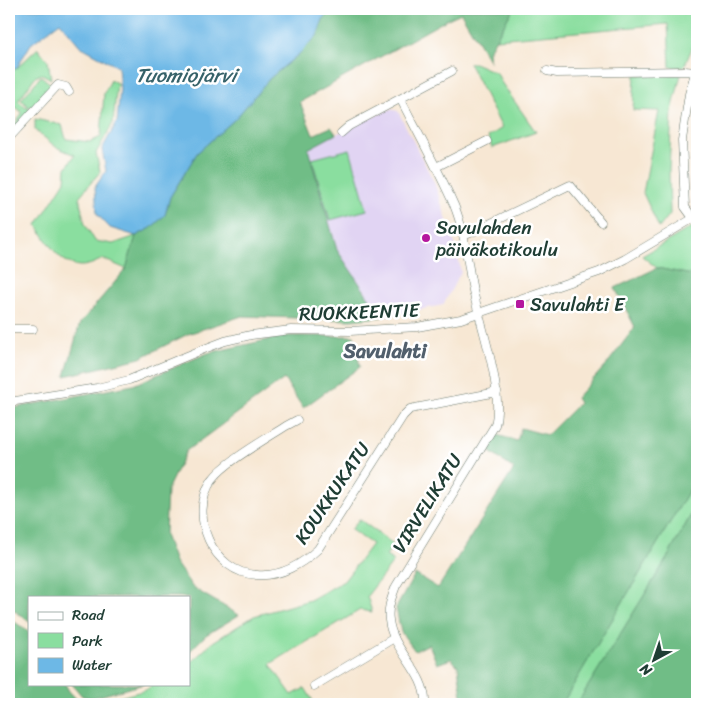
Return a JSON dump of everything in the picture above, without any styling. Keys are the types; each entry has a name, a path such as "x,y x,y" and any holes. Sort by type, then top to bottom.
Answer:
{"street":[{"path":"547,71 557,73 696,69 689,94 682,140 685,207 695,217"},
{"path":"341,133 350,126 452,71"},
{"path":"9,138 58,86 66,87 69,92"},
{"name":"VIRVELIKATU","path":"401,100 436,167 454,207 464,236 497,392 498,413 494,425 396,586 389,606 389,621 394,638 397,646 421,682 426,694 425,704"},
{"path":"436,167 487,141"},
{"path":"464,236 570,186 601,222"},
{"name":"RUOKKEENTIE","path":"9,402 97,388 129,380 218,344 251,335 291,330 350,331 443,324 599,272 625,259 695,217"},
{"path":"9,329 34,329"},
{"name":"KOUKKUKATU","path":"297,420 222,469 207,489 202,511 204,530 218,555 241,572 259,576 284,571 303,563 318,549 403,416 410,409 497,392"},
{"path":"314,686 394,638"}],"shaded area":[{"path":"390,109 398,111 434,182 457,250 461,272 443,305 382,317 337,250 307,149"}],"green space":[{"path":"336,9 513,9 488,52 490,62 461,13 300,102 313,135 331,127 336,134 308,149 337,250 382,317 351,320 242,316 188,334 140,358 65,376 80,323 126,269 136,236 151,228 165,215 170,197 197,153 236,118 270,78 317,36 324,17"},
{"path":"513,9 697,9 697,36 684,67 670,67 668,24 496,39"},
{"path":"38,48 48,61 51,79 42,74 35,77 18,101 30,110 9,134 22,113 9,101 9,69 16,69"},
{"path":"469,63 474,63 497,73 501,82 536,132 492,148 488,137 502,128"},
{"path":"681,74 672,111 669,170 670,214 659,228 643,193 659,111 633,110 635,75"},
{"path":"41,76 53,86 33,110 21,100"},
{"path":"111,80 117,83 113,123 96,153 100,172 79,197 85,224 95,241 113,244 136,236 126,269 103,259 88,265 79,266 71,264 57,254 37,225 65,181 66,168 75,155 56,147 35,130 35,119 62,125 66,139 90,142 101,137 104,93"},
{"path":"350,149 367,210 330,220 312,159"},
{"path":"697,224 697,276 657,268 642,256"},
{"path":"657,268 697,276 697,477 562,704 463,704 458,666 451,659 437,664 429,644 415,651 401,632 396,608 415,574 438,588 514,469 487,450 497,435 517,441 521,428 547,435 579,403 576,398 607,364 635,327 615,288"},
{"path":"285,336 354,336 360,367 303,408 284,379 186,451 167,490 165,535 175,562 193,588 239,615 206,635 190,651 190,596 28,596 28,620 9,607 9,409 133,385 208,353"},
{"path":"697,477 697,504 666,560 577,704 562,704"},
{"path":"697,504 697,704 577,704 666,560"},
{"path":"359,519 393,544 386,556 394,561 367,596 372,612 360,610 270,664 292,695 305,688 315,704 280,705 263,700 260,704 94,704 146,690 151,686 190,686 190,663 213,642 254,616 310,600 344,581 372,544 351,530"},
{"path":"9,618 28,631 28,686 66,686 79,704 9,704"},
{"path":"74,686 137,686 92,698 82,696"}],"water":[{"name":"Tuomiojärvi","path":"9,9 336,9 324,17 317,36 270,78 236,118 197,153 170,197 165,215 151,228 136,236 110,228 97,214 95,187 106,171 102,149 117,122 120,89 118,67 80,46 60,22 31,44 16,69 9,69"}],"place":[{"name":"Savulahden päiväkotikoulu","path":"426,238"},
{"name":"Savulahti E","path":"520,304"}],"district":[{"name":"Savulahti","path":"385,351"}]}
